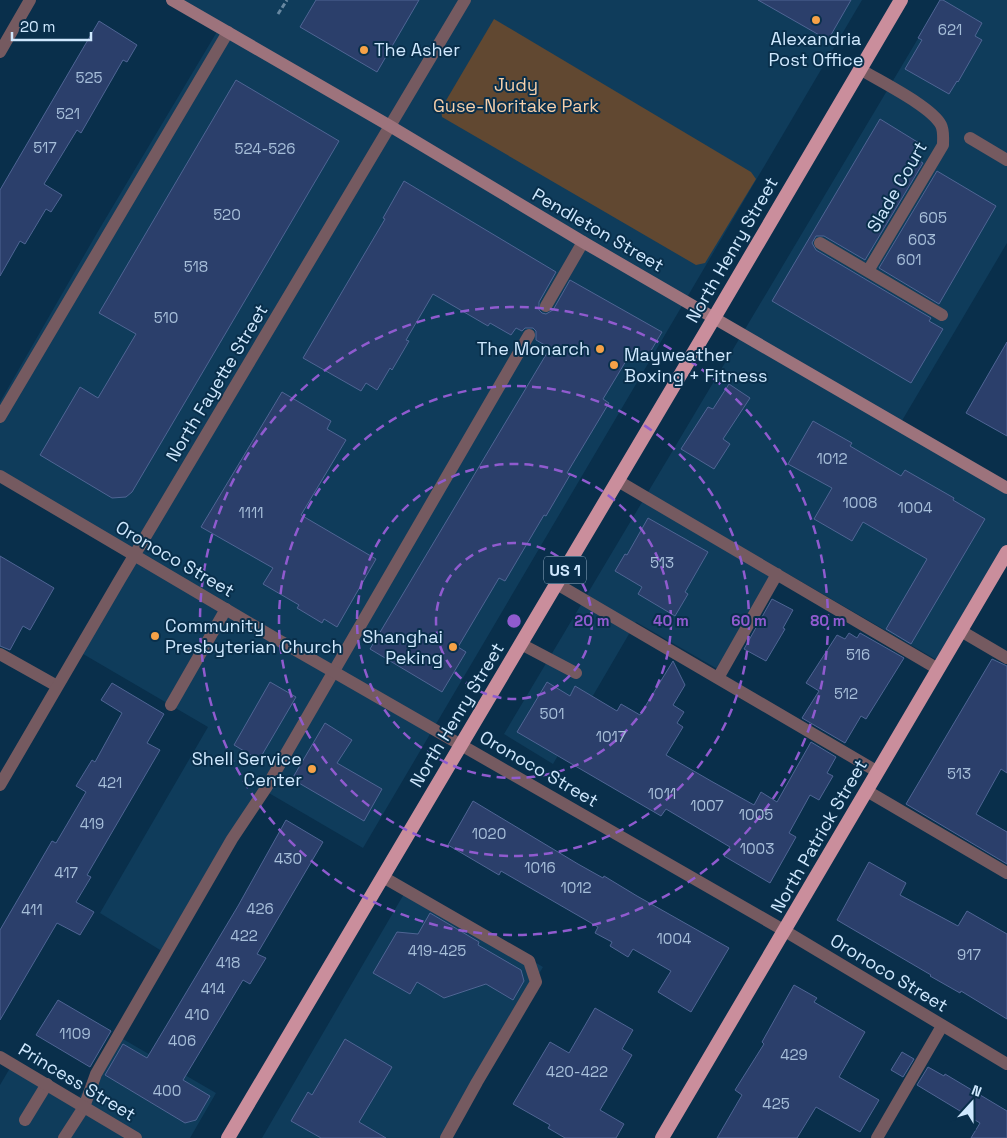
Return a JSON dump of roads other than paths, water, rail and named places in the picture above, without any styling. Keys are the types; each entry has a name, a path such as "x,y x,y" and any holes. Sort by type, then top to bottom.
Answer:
{"highway":[{"name":"North Henry Street","path":"228,1138 901,0"},
{"name":"North Patrick Street","path":"662,1138 1007,552"}],"main road":[{"name":"Pendleton Street","path":"172,0 390,126 583,242 1007,488"}],"street":[{"path":"0,52 30,0"},
{"name":"North Fayette Street","path":"0,785 465,0"},
{"path":"0,417 228,32"},
{"name":"Slade Court","path":"860,69 930,112 941,125 943,135 943,144 868,271"},
{"path":"970,138 1007,160"},
{"path":"546,306 583,242"},
{"path":"820,243 942,315"},
{"path":"64,1138 84,1107 96,1074 232,839 266,788 529,335"},
{"name":"Oronoco Street","path":"0,476 334,672 785,931 1007,1064"},
{"path":"618,481 938,669"},
{"path":"718,678 777,574"},
{"path":"557,584 878,772"},
{"path":"170,705 226,609"},
{"path":"961,630 1007,658"},
{"path":"521,644 576,673"},
{"path":"0,654 57,686"},
{"path":"866,792 1007,873"},
{"path":"383,877 529,961 536,982 446,1138"},
{"path":"877,1138 942,1026"},
{"name":"Princess Street","path":"0,1057 136,1138"},
{"path":"25,1120 47,1084"}],"place":[{"name":"Alexandria Post Office","path":"816,20"},
{"name":"The Asher","path":"364,50"},
{"name":"The Monarch","path":"600,349"},
{"name":"Mayweather Boxing + Fitness","path":"614,365"},
{"name":"Community Presbyterian Church","path":"155,636"},
{"name":"Shanghai Peking","path":"453,647"},
{"name":"Shell Service Center","path":"312,769"}],"park label":[{"name":"Judy Guse-Noritake Park","path":"516,95"}]}
